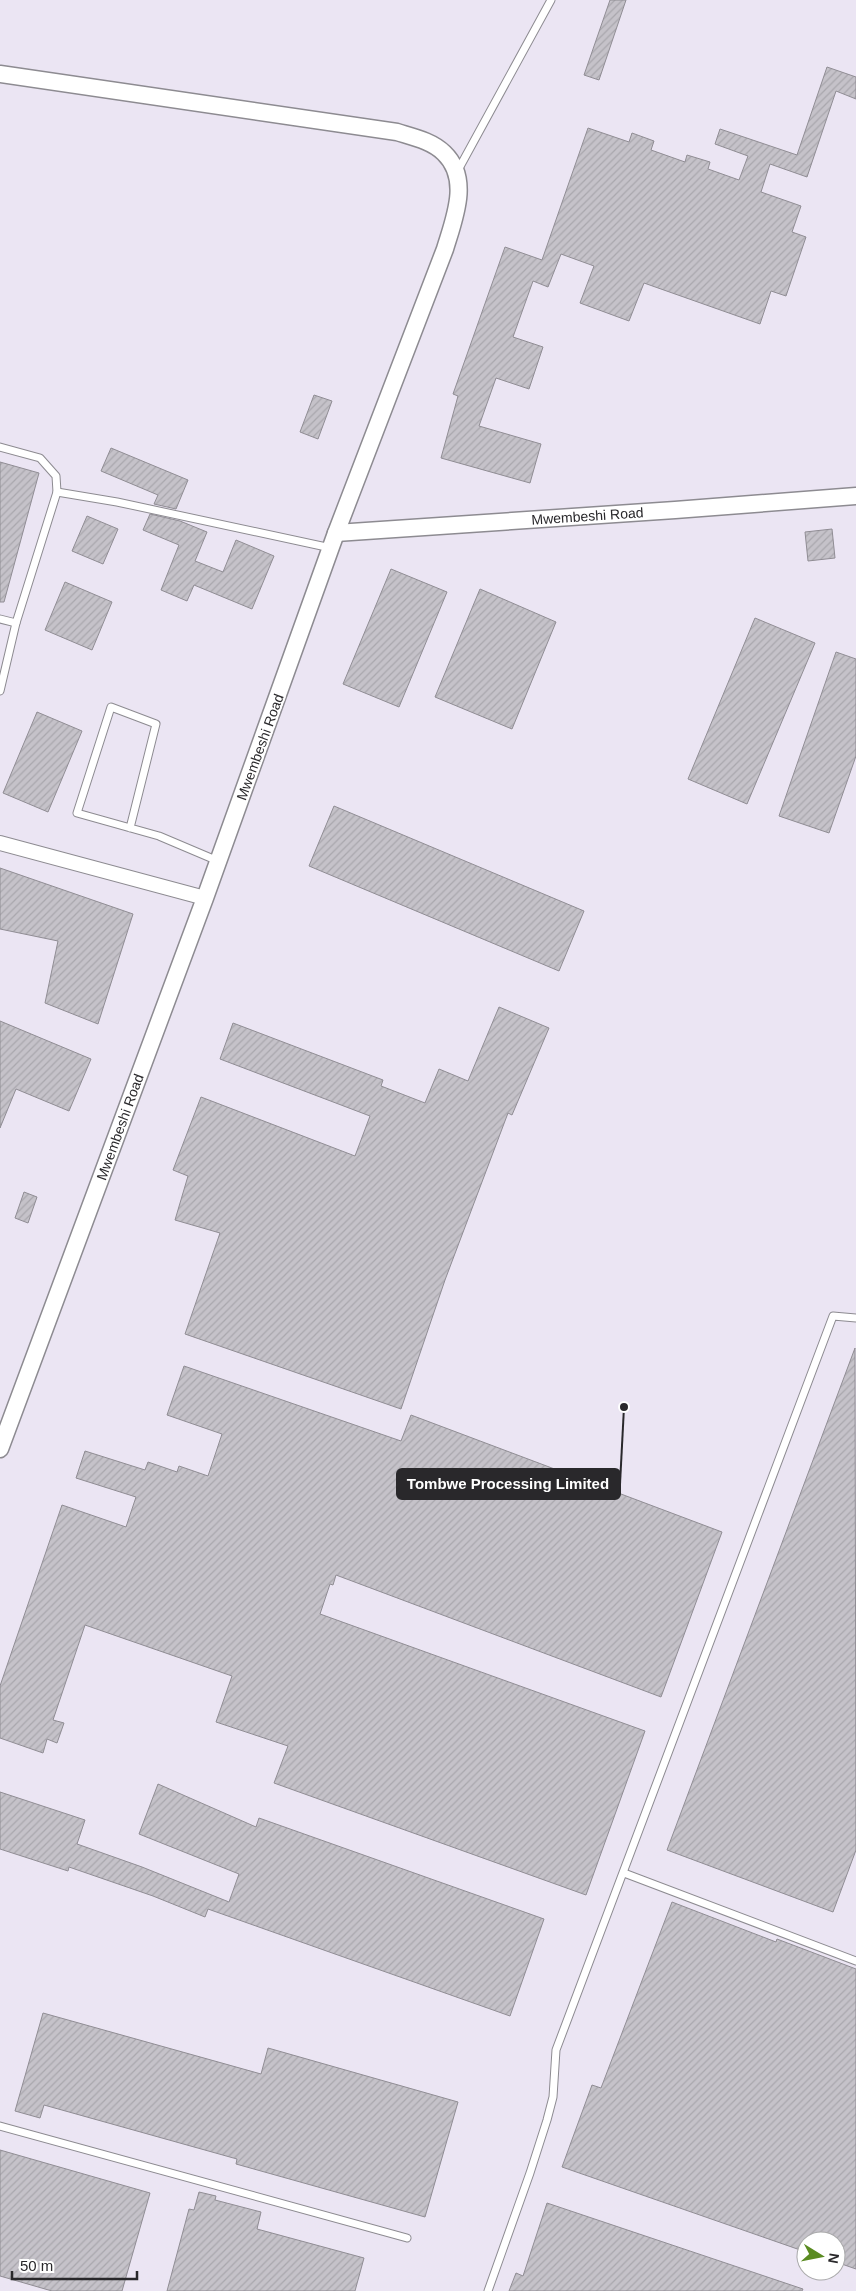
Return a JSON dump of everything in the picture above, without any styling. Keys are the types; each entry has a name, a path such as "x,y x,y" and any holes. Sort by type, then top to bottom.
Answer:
{"street":[{"path":"0,74 397,132 427,142 444,153 457,173 459,201 445,249 336,533"},
{"name":"Mwembeshi Road","path":"0,1449 205,898 336,533 856,496"},
{"path":"0,843 205,898"}],"lane":[{"path":"457,173 551,0"},
{"path":"0,447 40,458 56,476 57,492 16,623 0,691"},
{"path":"57,492 126,504 331,548"},
{"path":"0,619 16,623"},
{"path":"130,828 156,724 111,707 77,812 130,828 159,836 218,861"},
{"path":"488,2291 547,2120 552,2097 556,2050 833,1316 856,1318"},
{"path":"624,1873 856,1961"},
{"path":"0,2126 407,2238"}],"shaded area":[{"path":"0,0 856,0 856,2291 0,2291"}],"building":[{"path":"610,0 626,0 599,80 584,75"},
{"path":"827,67 856,77 856,99 836,91 807,177 770,164 761,192 801,206 792,232 806,237 786,296 771,291 760,324 644,283 629,321 580,303 594,266 561,254 548,287 533,281 513,337 543,347 529,389 496,378 479,426 541,444 530,483 441,458 458,396 453,394 505,247 542,260 588,128 629,142 632,133 654,141 651,150 685,162 687,155 710,162 708,169 739,180 748,156 715,144 720,129 797,155"},
{"path":"314,395 332,401 318,439 300,432"},
{"path":"111,448 188,480 176,509 154,504 158,495 101,471"},
{"path":"0,462 39,473 4,602 0,602"},
{"path":"150,514 180,521 207,532 195,561 223,572 236,540 274,556 252,609 194,585 187,601 161,590 179,545 143,530"},
{"path":"87,516 118,529 103,564 72,551"},
{"path":"832,529 835,558 808,561 805,532"},
{"path":"391,569 447,592 399,707 343,684"},
{"path":"65,582 112,602 92,650 45,630"},
{"path":"480,589 556,622 512,729 435,697"},
{"path":"755,618 815,643 747,804 688,779"},
{"path":"836,652 856,659 856,756 829,833 779,816"},
{"path":"37,712 82,731 48,812 3,793"},
{"path":"334,806 584,911 559,971 309,866"},
{"path":"0,868 133,914 98,1024 45,1003 58,941 0,929"},
{"path":"499,1007 549,1028 512,1115 508,1113 445,1280 401,1409 185,1334 220,1233 175,1220 188,1176 173,1170 201,1097 355,1156 370,1116 220,1059 233,1023 383,1080 381,1086 425,1103 439,1069 468,1081"},
{"path":"0,1021 91,1059 69,1111 16,1089 0,1128"},
{"path":"24,1192 37,1197 28,1223 15,1218"},
{"path":"855,1348 856,1850 833,1912 667,1850"},
{"path":"184,1366 401,1441 411,1415 722,1532 661,1697 336,1575 333,1585 330,1584 320,1614 645,1731 586,1895 274,1783 288,1746 216,1722 232,1676 85,1625 53,1720 64,1723 57,1743 47,1739 43,1753 0,1738 0,1686 62,1505 126,1527 136,1497 76,1478 85,1451 145,1470 148,1462 177,1472 179,1466 208,1476 222,1434 167,1415"},
{"path":"158,1784 256,1827 259,1818 544,1919 510,2016 208,1909 205,1917 153,1896 69,1867 68,1871 0,1849 0,1792 85,1820 77,1844 142,1867 229,1902 239,1874 139,1834"},
{"path":"672,1902 776,1942 777,1939 856,1969 856,2269 846,2266 846,2231 796,2231 796,2249 562,2167 592,2085 601,2088"},
{"path":"43,2013 261,2074 268,2048 458,2102 425,2217 236,2164 237,2159 44,2105 40,2118 15,2111"},
{"path":"0,2150 150,2193 122,2291 52,2291 0,2276"},
{"path":"199,2192 216,2196 215,2200 261,2212 257,2229 364,2258 355,2291 167,2291 189,2209 194,2210"},
{"path":"547,2203 803,2289 802,2291 509,2291 516,2273 523,2276"}],"place":[{"name":"Tombwe Processing Limited","path":"624,1407"}]}
